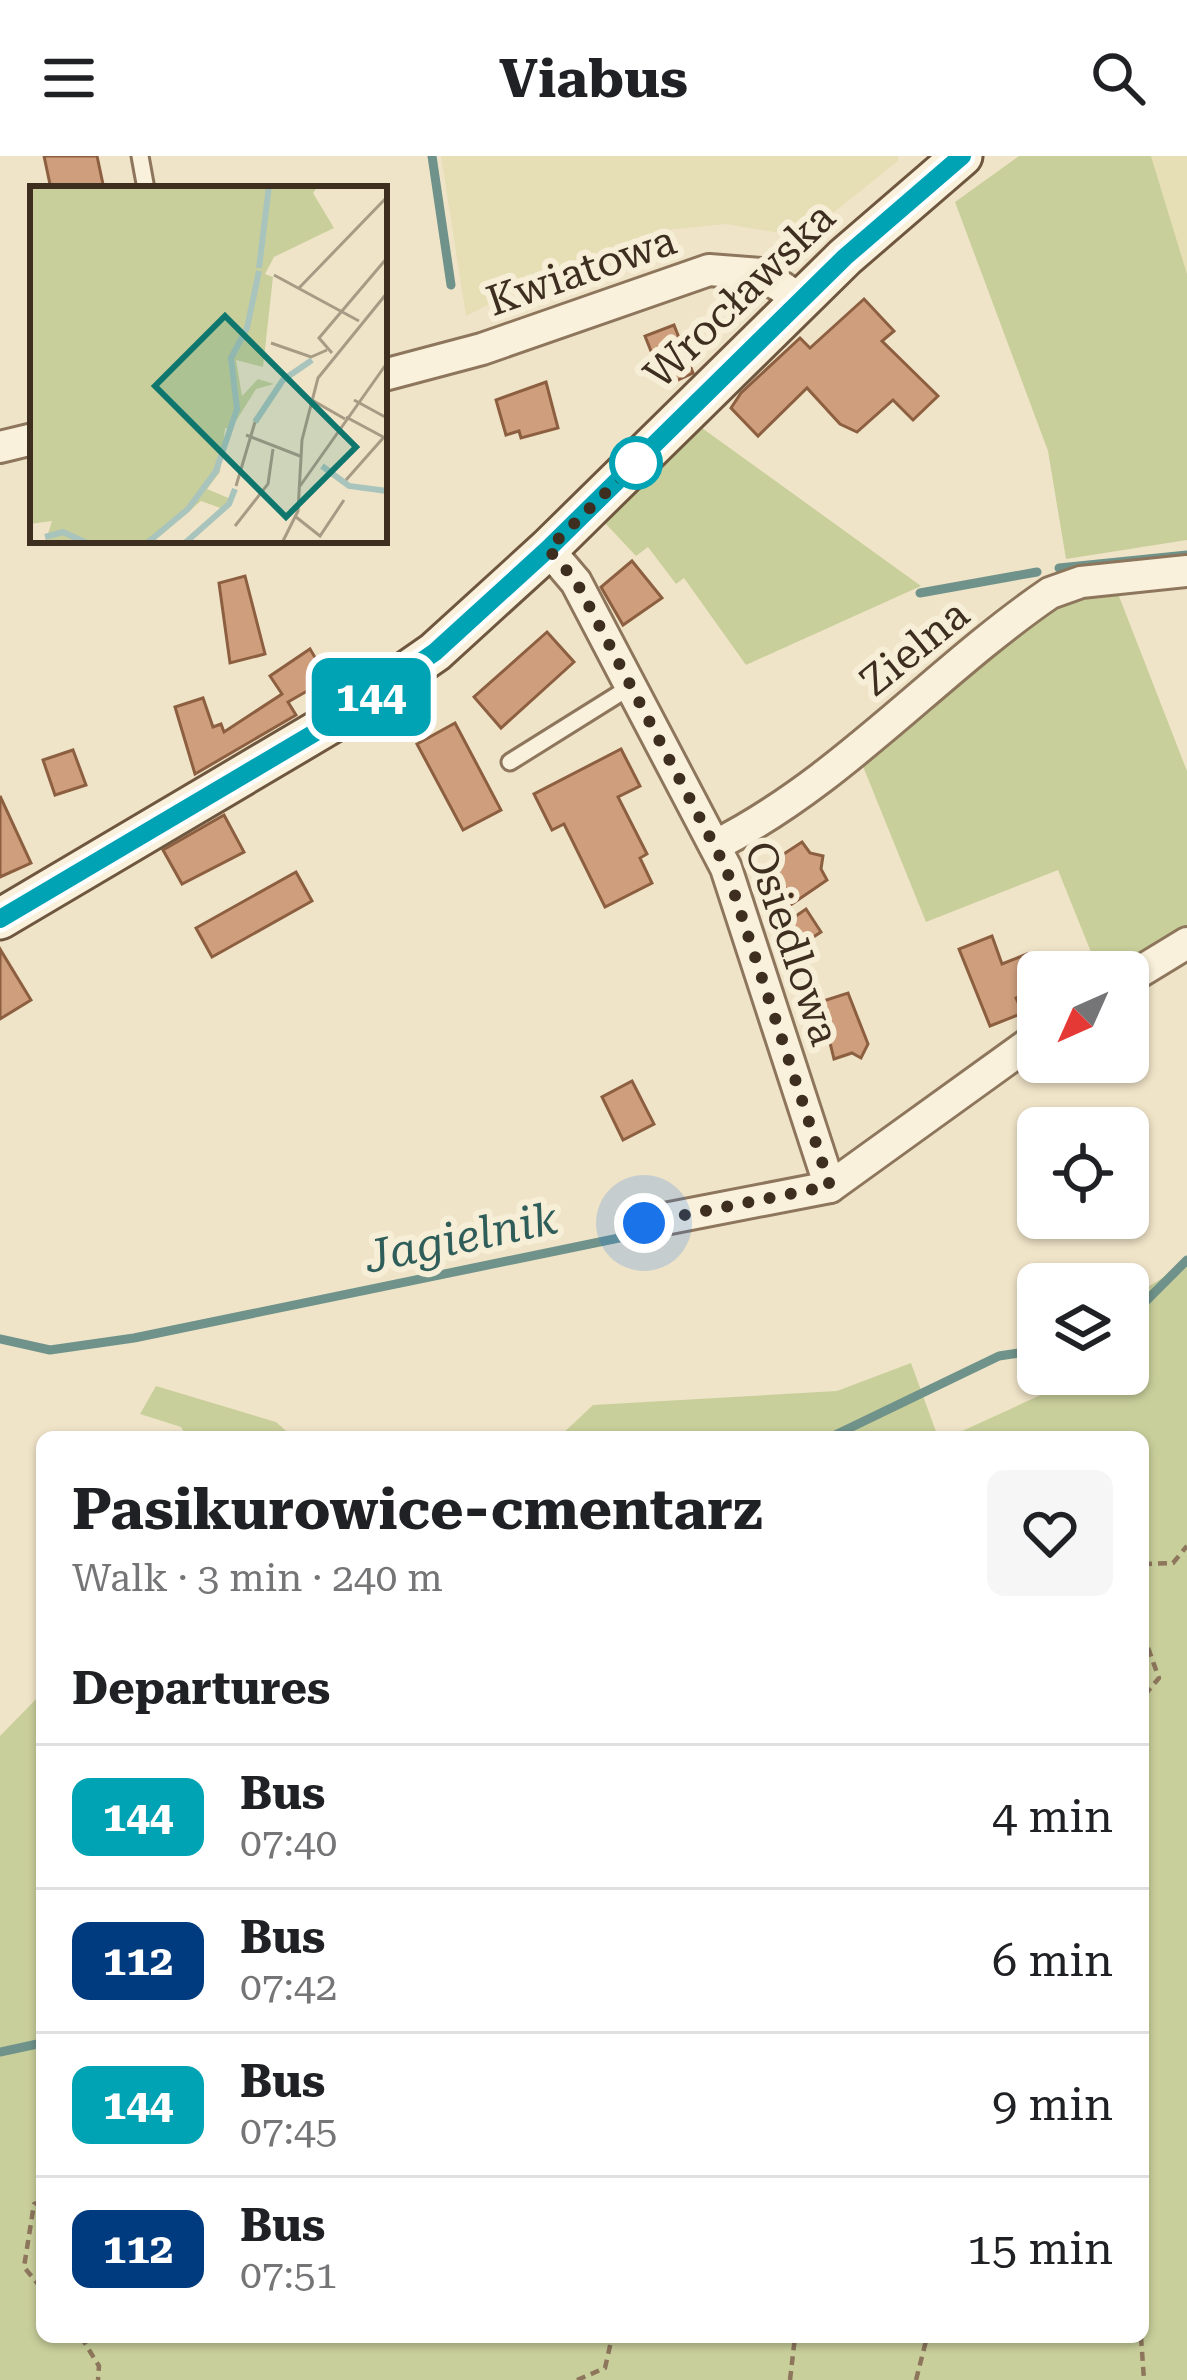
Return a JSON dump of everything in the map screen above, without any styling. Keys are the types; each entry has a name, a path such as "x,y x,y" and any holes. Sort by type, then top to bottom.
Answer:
{"street":[{"name":"Wrocławska","path":"0,919 400,679 548,549 800,299 962,156"},
{"name":"Kwiatowa","path":"387,374 482,349 709,270 761,274 800,299"},
{"path":"0,447 30,440"},
{"name":"Osiedlowa","path":"548,549 576,581 716,845 830,1186"},
{"name":"Zielna","path":"716,845 753,825 872,736 1050,593 1081,582 1187,571"},
{"path":"1149,966 1187,943"},
{"path":"644,1223 830,1186 1017,1051"}],"lane":[{"path":"140,156 145,186"},
{"path":"510,762 630,687"}],"path":[{"path":"1149,1564 1173,1563 1187,1546"},
{"path":"1149,1650 1159,1678 1149,1690"},
{"path":"36,2203 24,2267 36,2282"},
{"path":"85,2343 99,2366 98,2380"},
{"path":"577,2380 605,2368 611,2343"},
{"path":"790,2380 794,2343"},
{"path":"916,2380 925,2343"},
{"path":"1142,2343 1144,2380"}],"shaded area":[{"path":"441,156 898,156 898,161 803,237 726,224 667,230 559,269 466,316"},
{"path":"1151,156 1187,156 1187,274"}],"green space":[{"path":"1019,156 1151,156 1187,274 1187,540 1066,559 1048,451 955,202"},
{"path":"702,428 921,586 746,665 684,578 676,584 648,547 636,556 604,522"},
{"path":"1117,591 1187,771 1187,928 1149,952 1091,951 1058,870 926,922 860,759 1050,605"},
{"path":"1187,1263 1187,2380 0,2380 0,1736 36,1699 36,2343 1149,2343 1149,1431 962,1431 1041,1395 1149,1395 1149,1286"},
{"path":"911,1363 936,1431 565,1431 593,1405 837,1391"},
{"path":"156,1386 276,1422 286,1431 183,1431 140,1414"}],"building":[{"path":"44,156 97,156 103,186 50,186"},
{"path":"864,299 894,331 882,341 938,396 913,420 893,400 857,432 840,424 807,388 758,436 731,408 741,393 800,338 810,348"},
{"path":"674,325 693,373 665,386 645,336"},
{"path":"546,382 558,428 521,438 519,431 506,435 496,400"},
{"path":"632,561 662,598 623,625 601,587"},
{"path":"245,576 265,654 230,663 219,583"},
{"path":"547,632 574,662 501,728 474,697"},
{"path":"310,649 328,679 288,702 296,715 195,774 175,707 203,698 213,727 221,724 224,732 282,694 270,676"},
{"path":"455,723 501,810 463,830 417,744"},
{"path":"621,749 640,786 618,797 647,854 640,858 652,883 605,907 564,824 552,830 534,794"},
{"path":"73,750 86,785 55,795 43,760"},
{"path":"0,796 31,863 0,877"},
{"path":"224,815 244,852 182,884 163,850"},
{"path":"802,842 810,853 823,856 821,869 827,880 792,904 773,861"},
{"path":"296,872 312,901 212,957 196,928"},
{"path":"806,909 821,932 798,947 783,925"},
{"path":"992,936 1002,964 1017,958 1017,1015 990,1026 959,949"},
{"path":"0,949 31,1000 0,1019"},
{"path":"848,993 868,1044 861,1058 852,1053 834,1059 820,1002"},
{"path":"632,1081 654,1124 623,1140 602,1097"}],"waterway":[{"path":"432,156 451,285"},
{"path":"1059,568 1187,555"},
{"path":"920,593 1037,572"},
{"name":"Jagielnik","path":"0,1339 50,1350 134,1338 648,1232"},
{"path":"1149,1298 1187,1260"},
{"path":"843,1431 999,1356 1017,1353"},
{"path":"0,2052 36,2044"}],"bus line":[{"name":"144","path":"0,919 343,716 435,652 548,549 845,257 962,156"}],"route":[{"path":"636,463 548,549 576,581 716,845 830,1186 644,1223"}]}
